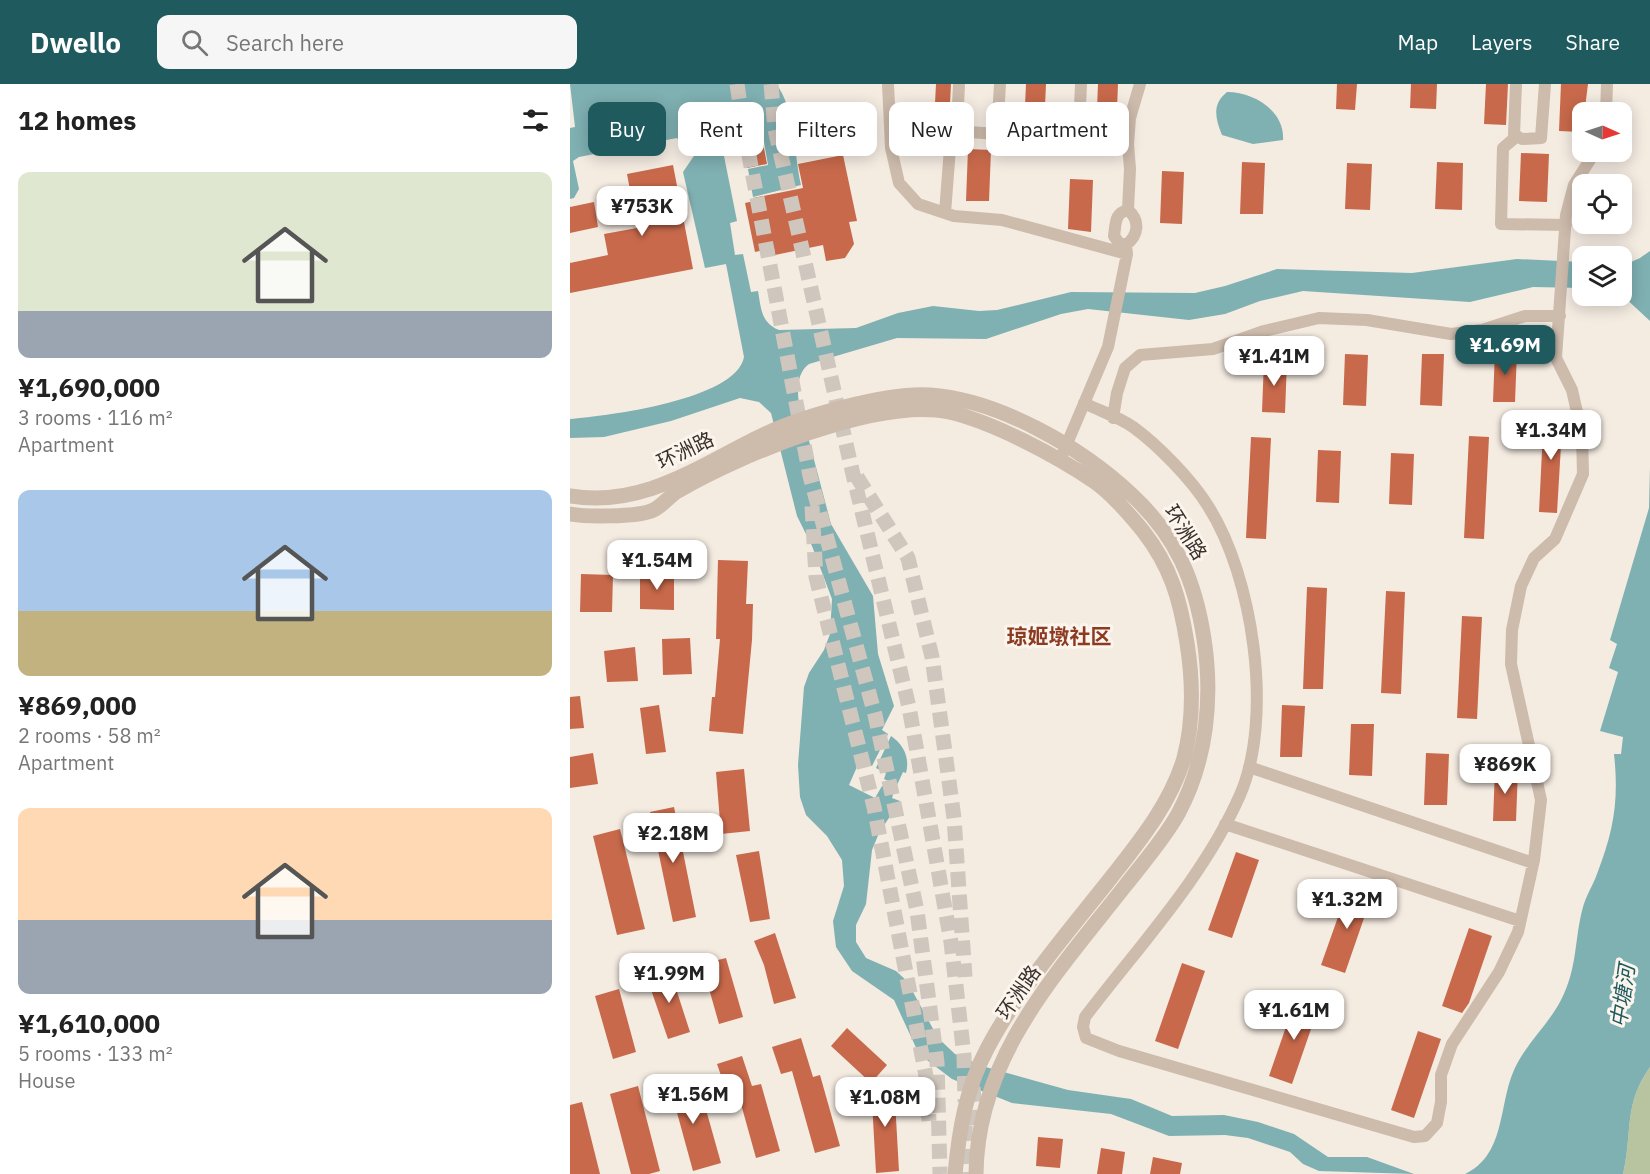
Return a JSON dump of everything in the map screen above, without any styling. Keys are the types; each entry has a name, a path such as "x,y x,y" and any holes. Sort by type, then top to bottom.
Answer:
{"street":[{"path":"888,84 891,148 899,183 918,204 945,213 1002,220 1127,250"},
{"path":"958,102 959,84"},
{"path":"999,102 1000,84"},
{"path":"1080,102 1081,84"},
{"path":"1059,462 1108,347 1127,250 1137,230 1135,218 1128,210 1130,169 1128,144 1130,118 1140,84"},
{"path":"1516,84 1514,135 1522,139 1541,138 1545,84"},
{"path":"1606,102 1607,84"},
{"path":"1517,136 1503,148 1501,224 1566,225"},
{"path":"945,213 949,156"},
{"path":"1084,403 1132,427 1177,468 1208,505 1228,546 1243,594 1255,651 1257,701 1254,747 1249,767 1240,794 1225,824 1202,864 1085,1017 1083,1027 1086,1038 1093,1042 1414,1137 1425,1136 1437,1124 1441,1102 1441,1075 1452,1044 1500,972 1520,921 1533,863 1540,800 1511,664 1512,630 1521,586 1529,568 1534,558 1555,539 1582,474 1582,434 1572,390 1556,358 1566,225 1574,185 1589,162"},
{"path":"1127,250 1114,236 1117,217 1121,211 1128,210"},
{"path":"1113,418 1117,393 1125,368 1140,355 1213,349 1264,331 1319,318 1367,320 1451,334 1482,330 1525,316 1560,316"},
{"name":"环洲路","path":"570,496 631,496 674,486 769,440 880,398 930,395 989,410 1032,427 1066,446 1108,473 1148,510 1181,555 1195,590 1208,667 1208,716 1198,762 1177,816 1014,1034 1001,1062 983,1114 976,1174"},
{"name":"环洲路","path":"810,425 895,412 946,411 1015,437 1097,484 1136,523 1167,568 1178,594 1191,669 1192,715 1184,758 1163,806 1048,958 985,1053 964,1110 955,1174"},
{"name":"环洲路","path":"570,514 651,512 674,486"},
{"path":"1249,767 1533,863"},
{"path":"1225,824 1520,921"}],"green space":[{"path":"1650,1067 1650,1174 1623,1174 1632,1106 1641,1081"}],"water":[{"path":"570,84 776,84 786,102 776,102 776,156 796,156 801,185 753,197 748,169 768,165 764,142 764,102 678,102 678,140 666,140 666,102 588,102 588,155 573,161 579,189 574,198 570,199 570,128 575,127"},
{"path":"1227,92 1247,95 1266,105 1279,120 1283,140 1253,144 1222,135 1216,112 1219,101"},
{"path":"694,156 724,156 737,221 730,223 735,255 743,254 751,292 758,291 765,319 779,330 856,328 898,313 933,306 979,311 997,310 1071,292 1195,293 1277,269 1412,273 1517,259 1572,262 1572,288 1533,287 1470,302 1303,291 1260,301 1225,314 1189,320 1088,309 1061,314 986,339 897,338 809,364 802,372 799,382 799,403 831,524 873,596 878,654 894,706 882,730 888,734 872,766 860,760 849,785 875,798 882,786 894,791 892,798 900,801 879,833 872,850 866,904 856,925 856,942 866,958 896,971 907,981 938,1038 955,1054 982,1066 1068,1090 1131,1099 1172,1116 1224,1115 1258,1122 1294,1134 1328,1157 1367,1157 1414,1174 1319,1171 1303,1164 1290,1152 1248,1138 1225,1135 1169,1136 1111,1114 1012,1103 952,1079 919,1054 894,1000 852,971 836,947 833,921 844,886 842,860 827,836 806,815 800,797 798,765 804,687 830,634 832,599 812,546 797,516 771,413 759,402 740,398 671,421 604,437 570,438 570,419 639,409 695,395 719,384 736,372 744,357 726,264 705,268 683,172"},
{"path":"1650,251 1650,321 1632,304 1632,262"},
{"name":"中塘河","path":"1650,467 1650,1067 1641,1081 1632,1106 1623,1174 1465,1174 1478,1166 1494,1144 1512,1075 1561,1000 1573,965 1583,907 1608,843 1615,801 1614,754 1621,754 1623,737 1600,731 1618,672 1609,668 1617,644 1610,640 1649,508"},
{"path":"891,736 903,748 907,762 906,773 903,772 897,785 884,779 886,773 876,768"}],"building":[{"path":"936,84 951,84 950,102 935,102"},
{"path":"1026,84 1046,84 1045,102 1025,102"},
{"path":"1098,84 1118,84 1117,102 1097,102"},
{"path":"1337,84 1357,84 1355,110 1336,109"},
{"path":"1411,84 1437,84 1436,109 1410,108"},
{"path":"1486,84 1508,84 1506,125 1484,124"},
{"path":"1561,84 1588,84 1586,102 1572,102 1572,132 1559,131"},
{"path":"764,148 767,164 747,168 745,156 764,156"},
{"path":"974,149 986,150 986,156 991,156 989,201 966,201 968,156 974,156"},
{"path":"1521,153 1549,154 1547,202 1519,201"},
{"path":"843,156 857,221 849,222 854,244 845,258 826,261 823,245 775,255 774,248 755,252 745,203 754,201 753,198 803,188 798,164"},
{"path":"1242,162 1265,163 1263,214 1240,214"},
{"path":"1437,162 1463,163 1462,210 1435,209"},
{"path":"1347,163 1372,164 1370,210 1345,209"},
{"path":"673,165 693,269 570,293 570,263 608,255 604,234 637,228 627,174"},
{"path":"1162,171 1184,172 1182,224 1160,223"},
{"path":"1070,179 1093,180 1091,232 1068,229"},
{"path":"594,202 598,227 570,233 570,207"},
{"path":"1495,350 1517,351 1515,402 1493,402"},
{"path":"1345,354 1368,355 1366,406 1343,405"},
{"path":"1422,354 1444,354 1442,406 1420,405"},
{"path":"1264,360 1287,361 1285,413 1262,412"},
{"path":"1544,410 1563,411 1557,513 1539,512"},
{"path":"1469,436 1489,437 1484,539 1464,538"},
{"path":"1251,437 1271,438 1266,539 1246,538"},
{"path":"1318,450 1341,451 1339,503 1316,502"},
{"path":"1391,453 1414,454 1412,505 1389,504"},
{"path":"718,560 748,561 746,604 753,604 752,640 743,734 709,731 712,697 715,697 720,639 716,639"},
{"path":"640,572 674,573 674,610 640,609"},
{"path":"581,574 613,575 612,612 580,612"},
{"path":"1307,587 1327,588 1323,689 1303,689"},
{"path":"1386,591 1405,592 1401,694 1381,693"},
{"path":"1462,616 1482,617 1477,719 1457,718"},
{"path":"690,638 692,674 663,675 662,639"},
{"path":"635,647 638,681 607,682 604,651"},
{"path":"580,696 584,728 570,729 570,697"},
{"path":"659,705 666,752 646,754 640,708"},
{"path":"1282,705 1305,706 1302,757 1280,757"},
{"path":"1351,724 1374,724 1372,776 1349,775"},
{"path":"593,753 598,784 570,788 570,757"},
{"path":"1426,753 1449,754 1447,805 1424,805"},
{"path":"744,769 750,831 721,834 716,772"},
{"path":"1495,769 1518,770 1516,821 1493,821"},
{"path":"674,807 696,917 673,922 650,812"},
{"path":"620,829 645,929 617,935 593,836"},
{"path":"759,851 770,919 750,922 736,855"},
{"path":"1236,852 1259,860 1232,938 1208,930"},
{"path":"1349,886 1372,895 1345,973 1321,965"},
{"path":"1469,928 1492,936 1469,1003 1462,1013 1442,1006"},
{"path":"775,933 796,998 774,1004 764,965 754,941"},
{"path":"726,958 743,1017 719,1024 702,964"},
{"path":"1182,963 1205,971 1178,1049 1155,1041"},
{"path":"670,970 690,1032 668,1039 647,978"},
{"path":"619,989 636,1052 613,1059 595,996"},
{"path":"1296,998 1319,1006 1292,1084 1269,1076"},
{"path":"847,1028 887,1065 871,1083 831,1046"},
{"path":"1418,1031 1441,1039 1414,1118 1391,1110"},
{"path":"801,1038 813,1077 820,1075 840,1146 815,1153 792,1071 781,1074 772,1047"},
{"path":"742,1056 752,1086 761,1084 780,1151 756,1158 736,1086 726,1090 717,1064"},
{"path":"688,1077 698,1108 705,1106 721,1163 693,1171 676,1109 671,1110 663,1085"},
{"path":"894,1083 899,1171 876,1173 871,1084"},
{"path":"638,1086 660,1171 649,1174 631,1174 610,1094"},
{"path":"582,1102 600,1174 570,1174 570,1105"},
{"path":"1038,1137 1063,1139 1060,1168 1036,1166"},
{"path":"1101,1148 1125,1152 1122,1174 1097,1174"},
{"path":"1153,1157 1182,1163 1180,1174 1150,1174"}],"tunnel":[{"path":"737,84 810,476 875,715 917,911 937,1062 940,1174"},
{"path":"771,84 775,129 851,466 909,707 951,942 964,1056 965,1102"},
{"path":"857,477 908,558 932,657 954,818 965,977"},
{"path":"812,506 816,577 874,807 926,1076 929,1121"},
{"path":"973,1087 977,1138"},
{"path":"965,1126 966,1174"}],"district":[{"name":"琼姬墩社区","path":"1059,636"}]}
